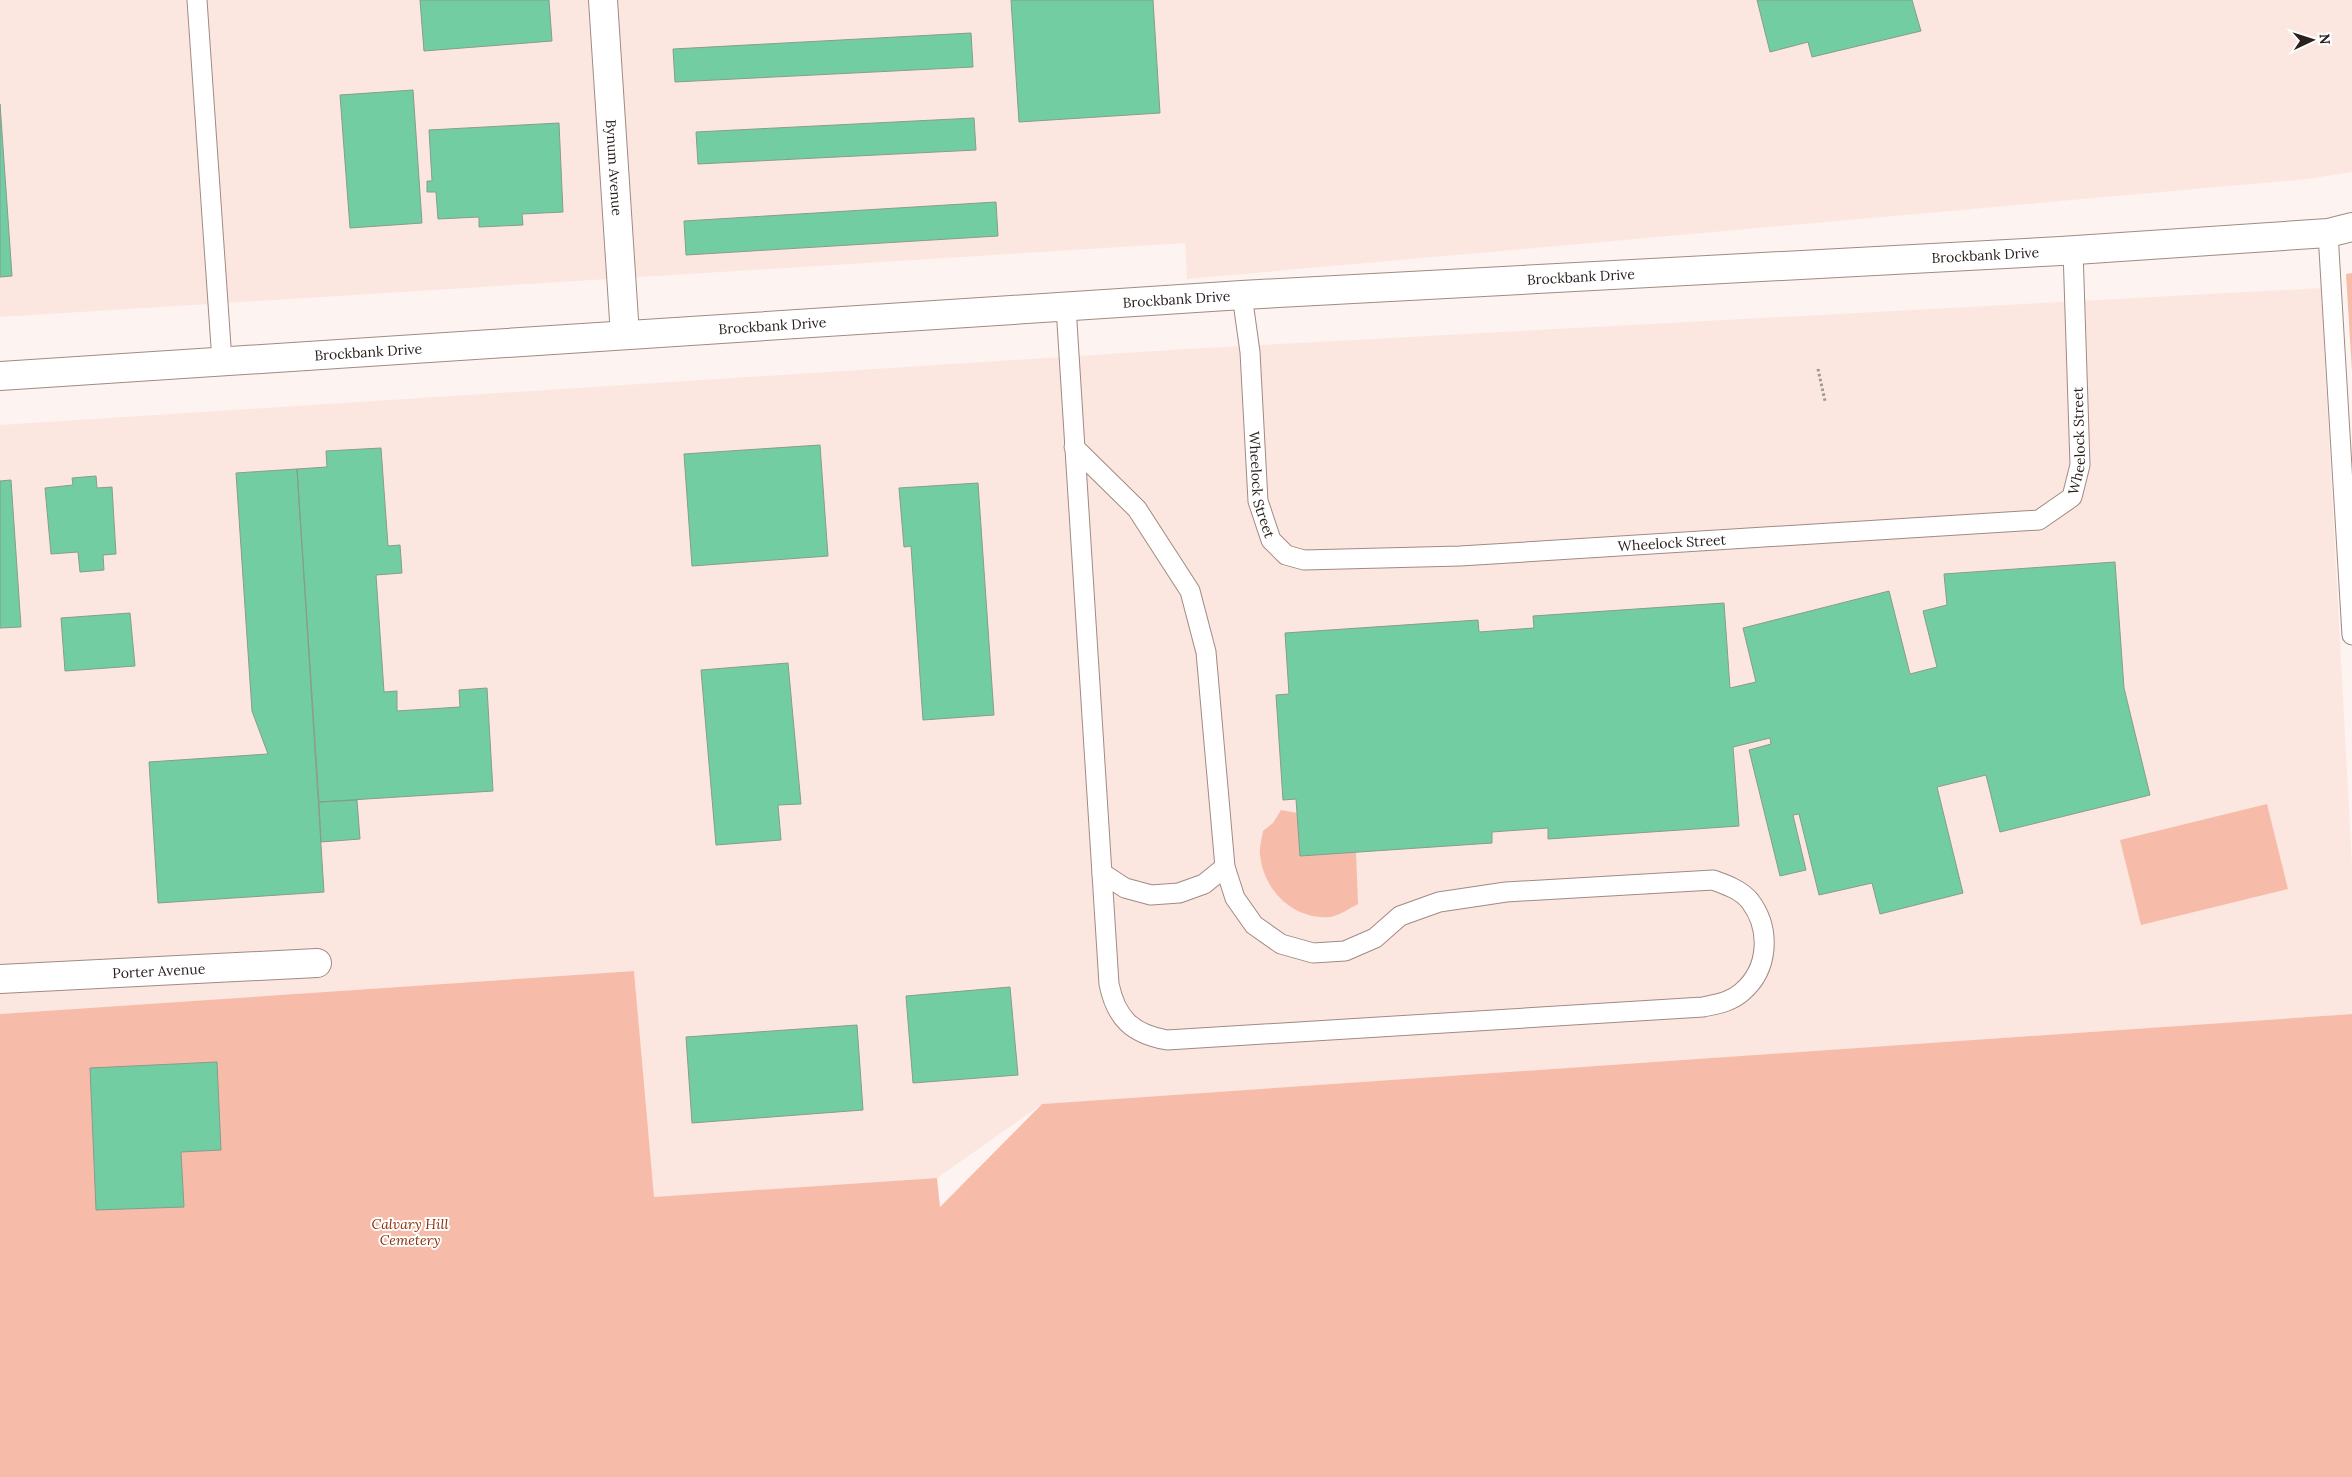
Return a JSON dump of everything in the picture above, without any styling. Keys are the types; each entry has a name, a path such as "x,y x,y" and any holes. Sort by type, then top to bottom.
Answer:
{"street":[{"name":"Bynum Avenue","path":"603,0 625,335"},
{"name":"Brockbank Drive","path":"0,376 1242,295 2073,250 2340,230"},
{"name":"Porter Avenue","path":"0,979 317,963"}],"lane":[{"path":"197,0 222,361"},
{"path":"2340,230 2352,635"},
{"name":"Wheelock Street","path":"1242,295 1250,352 1258,501 1271,540 1286,555 1304,560 1460,556 2039,520 2072,496 2080,465 2073,250"},
{"path":"1066,307 1074,447 1109,984 1112,1001 1121,1017 1134,1029 1150,1037 1167,1040 1703,1007 1723,1003 1742,992 1755,977 1763,958 1765,938 1760,918 1749,900 1733,887 1713,880 1506,892 1439,902 1400,916 1376,938 1346,951 1313,953 1281,944 1254,925 1235,898 1225,867 1206,652 1190,591 1137,509 1074,447"},
{"path":"1102,873 1125,888 1151,895 1179,893 1204,884 1225,867"}],"path":[{"path":"1818,369 1825,402"}],"shaded area":[{"path":"0,0 2352,0 2352,172 2307,179 1187,279 1185,243 0,317"},
{"path":"2321,288 2352,865 2352,1014 1042,1104 937,1178 653,1197 634,971 0,1014 0,425 1187,349"}],"green space":[{"path":"2352,273 2352,371 2346,274"},
{"path":"2267,804 2288,889 2141,925 2120,840"},
{"path":"1281,810 1297,813 1300,856 1356,852 1358,904 1341,914 1330,917 1316,917 1292,908 1274,891 1262,867 1260,848 1263,831 1273,823"},
{"name":"Calvary Hill Cemetery","path":"634,971 654,1197 937,1178 940,1207 1042,1104 2352,1014 2352,1477 0,1477 0,1014"}],"building":[{"path":"420,0 549,0 552,41 424,51"},
{"path":"1011,0 1153,0 1160,113 1019,122"},
{"path":"1757,0 1912,0 1921,31 1812,57 1808,42 1770,52"},
{"path":"971,33 973,67 675,82 673,49"},
{"path":"413,90 422,223 350,228 340,95"},
{"path":"0,104 12,276 0,277"},
{"path":"974,118 976,150 698,164 696,132"},
{"path":"559,123 563,212 522,214 523,225 479,227 479,217 438,219 436,192 427,192 427,181 432,181 429,130"},
{"path":"996,202 998,236 686,255 684,221"},
{"path":"820,445 828,556 692,566 684,454"},
{"path":"381,448 388,546 400,545 402,573 376,575 384,692 397,691 397,711 460,707 459,690 487,688 493,791 319,802 297,469 327,467 326,451"},
{"path":"297,469 324,892 158,903 149,762 268,754 252,711 236,473"},
{"path":"96,476 97,488 112,487 116,554 103,555 104,570 80,572 78,552 51,554 45,488 73,485 72,478"},
{"path":"11,480 21,627 0,628 0,481"},
{"path":"978,483 994,715 923,720 911,546 904,547 899,488"},
{"path":"2115,562 2124,688 2150,795 2000,832 1986,775 1937,787 1963,893 1880,914 1872,883 1819,895 1799,814 1793,815 1806,870 1780,876 1749,750 1771,744 1770,738 1733,747 1739,826 1548,839 1548,828 1492,832 1492,843 1300,856 1296,799 1283,800 1276,695 1289,694 1285,633 1478,620 1479,632 1534,628 1533,616 1724,603 1730,688 1756,682 1743,628 1889,591 1910,674 1937,667 1923,611 1947,605 1944,574"},
{"path":"130,613 135,666 65,671 61,618"},
{"path":"788,663 801,804 778,805 781,840 716,845 701,670"},
{"path":"357,800 360,839 321,842 319,802"},
{"path":"1010,987 1018,1075 913,1083 906,996"},
{"path":"857,1025 863,1110 692,1123 686,1037"},
{"path":"217,1062 221,1150 181,1152 184,1207 96,1210 90,1068"}]}
